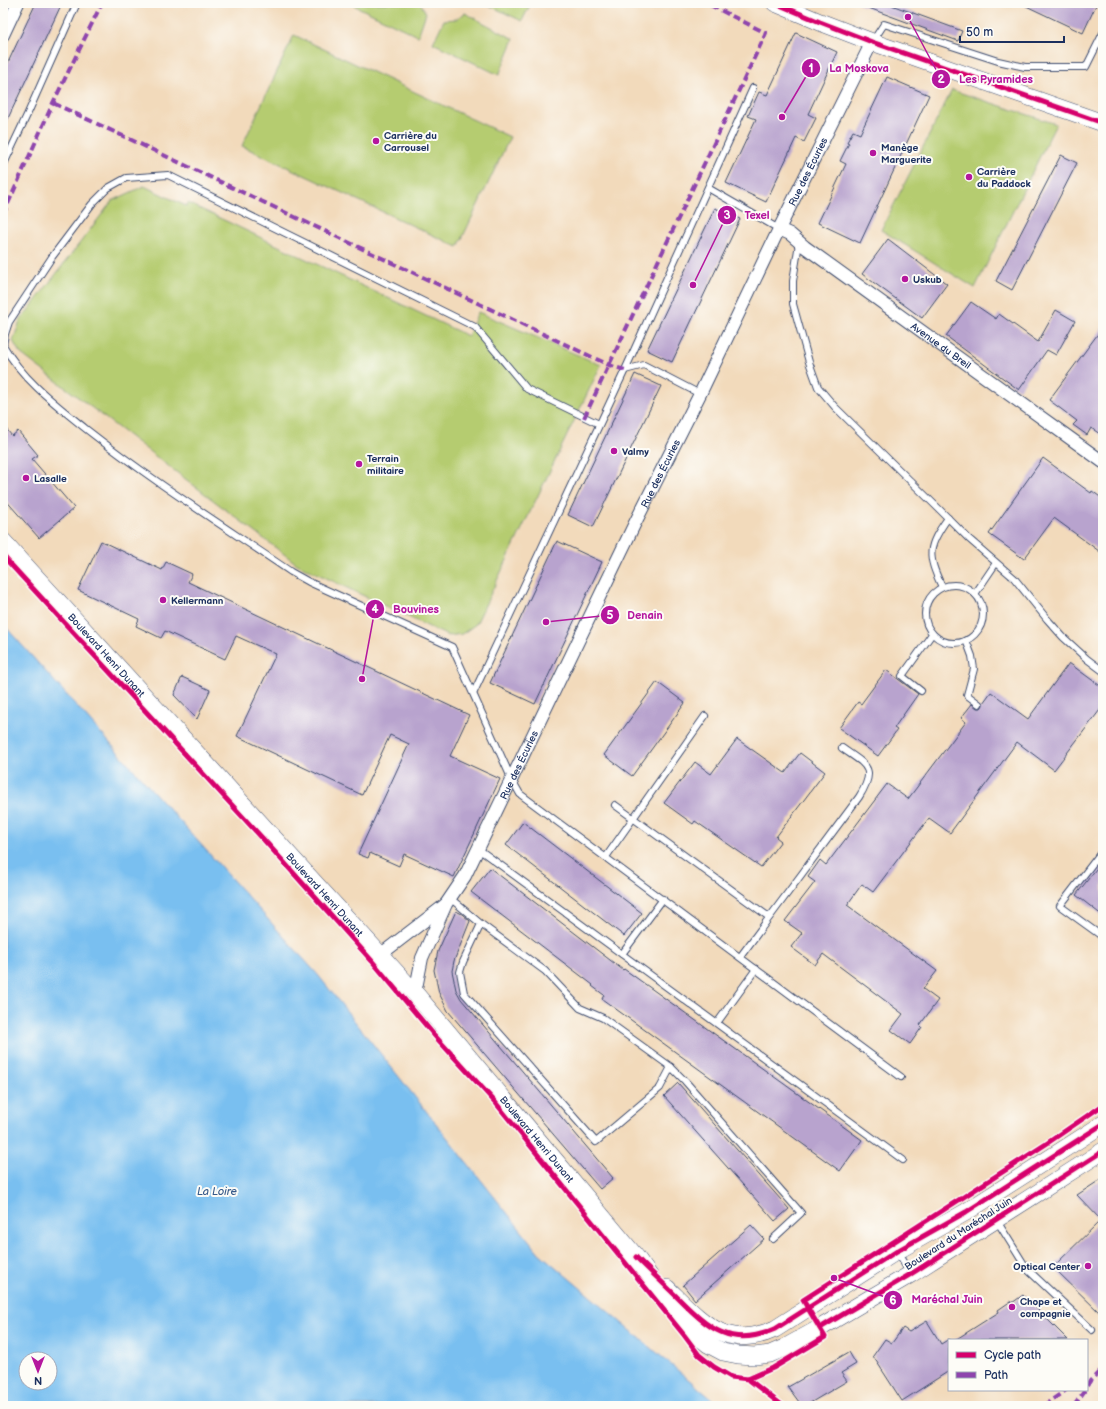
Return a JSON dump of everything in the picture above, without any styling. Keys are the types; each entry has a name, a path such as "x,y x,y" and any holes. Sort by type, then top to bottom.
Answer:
{"main road":[{"path":"775,3 872,42 1103,122"},
{"name":"Boulevard Henri Dunant","path":"3,541 415,993 636,1257"},
{"name":"Boulevard du Maréchal Juin","path":"636,1257 700,1319 716,1331 729,1336 742,1338 753,1337 775,1330 896,1252 966,1212 1103,1124"},
{"name":"Boulevard du Maréchal Juin","path":"636,1257 675,1312 690,1329 708,1344 723,1352 738,1355 755,1356 770,1354 820,1328 911,1274 1103,1151"}],"street":[{"path":"3,35 18,3"},
{"name":"Rue des Écuries","path":"415,993 422,958 448,901 464,876 512,780 634,523 700,394 779,229 872,42"},
{"name":"Avenue du Breil","path":"779,229 790,234 799,243 1103,462"},
{"name":"Rue des Écuries","path":"380,955 448,901"}],"lane":[{"path":"3,166 77,3"},
{"path":"872,42 884,24 998,61 1025,67 1086,67 1103,33"},
{"path":"474,692 625,370 754,88"},
{"path":"599,424 527,389 475,327 168,175 126,178 108,188 92,204 52,257 9,322 3,345 10,359 51,401 116,452 291,572 309,582 452,647 474,692 512,780 520,794 901,1077"},
{"path":"708,188 779,229"},
{"path":"799,243 793,282 793,304 809,362 818,387 835,407 948,518 1014,578 1046,619 1063,637 1086,659 1103,671"},
{"path":"625,370 644,365 700,394"},
{"path":"942,588 934,572 931,559 931,547 937,534 948,518"},
{"path":"975,594 996,563"},
{"path":"951,585 961,586 975,594 982,605 983,615 981,624 976,633 960,643 950,644 941,641 932,634 925,619 925,609 928,600 934,593 951,585"},
{"path":"921,691 902,676 932,634"},
{"path":"966,640 972,656 974,669 967,695 979,704"},
{"path":"606,857 705,716"},
{"path":"740,957 859,797 867,784 868,773 866,766 842,748"},
{"path":"616,804 769,918"},
{"path":"478,848 903,1160"},
{"path":"1103,850 1060,906 1103,937"},
{"path":"622,954 663,899"},
{"path":"448,901 545,971 580,1008 603,1018 671,1067 685,1081 801,1213 773,1239"},
{"path":"481,924 463,962 460,972 464,993 596,1142 660,1088 671,1067"},
{"path":"717,1023 756,969"},
{"path":"996,1220 1027,1269 1092,1330"},
{"path":"896,1252 911,1274"}],"green space":[{"path":"349,3 420,3 426,13 418,36"},
{"path":"484,3 531,3 522,21"},
{"path":"465,13 514,39 499,75 433,43 444,20 456,19"},
{"name":"Carrière du Carrousel","path":"294,35 510,137 458,247 242,146"},
{"name":"Carrière du Paddock","path":"952,90 1056,124 975,288 881,230"},
{"name":"Terrain militaire","path":"144,186 186,206 188,203 468,336 478,312 601,365 476,624 462,634 448,636 297,564 20,353 13,341 20,321 112,201"}],"water":[{"name":"La Loire","path":"3,624 318,975 539,1253 720,1406 3,1406"}],"building":[{"path":"36,3 62,3 3,129 3,73"},
{"path":"858,3 886,3 962,31 958,41"},
{"path":"1020,3 1097,3 1083,33"},
{"path":"796,33 837,52 808,114 816,118 804,142 796,138 766,202 726,183 756,119 748,116 759,92 767,95"},
{"name":"Manège Marguerite","path":"887,77 929,95 860,243 818,223 846,164 840,161 849,143 847,142 853,131 860,134"},
{"path":"1061,155 1077,163 1012,290 996,281"},
{"path":"715,208 740,219 672,362 647,350"},
{"name":"Uskub","path":"888,239 947,284 922,318 862,274"},
{"path":"971,302 996,319 999,314 1038,342 1056,310 1075,321 1056,355 1047,350 1019,390 946,336"},
{"path":"1103,327 1103,436 1091,428 1087,435 1073,425 1077,421 1049,400"},
{"name":"Valmy","path":"635,374 661,386 593,527 568,515"},
{"name":"Lasalle","path":"3,425 12,436 18,431 38,455 32,459 74,508 39,538 3,497"},
{"path":"1043,458 1091,493 1092,491 1103,499 1103,554 1054,518 1024,559 989,534"},
{"path":"101,541 162,570 166,562 192,574 188,582 469,715 450,756 500,779 454,877 404,854 399,866 370,853 368,858 358,854 409,744 390,735 362,795 237,736 276,654 236,636 225,659 165,631 161,638 136,626 139,619 78,590"},
{"path":"557,541 602,562 535,704 490,683"},
{"path":"1069,663 1103,688 1103,706 1054,770 1017,742 950,833 929,818 873,892 862,884 847,905 937,971 923,989 938,1000 920,1025 922,1027 910,1044 891,1030 903,1014 823,954 815,965 791,947 802,933 785,921 815,882 808,877 820,860 826,865 887,784 908,799 966,722 961,718 972,704 977,708 981,708 991,692 1028,719"},
{"path":"886,670 918,694 894,728 897,730 878,756 839,728 858,702 861,704"},
{"path":"182,677 210,690 197,719 174,695"},
{"path":"657,682 685,703 632,776 604,755"},
{"path":"737,739 785,773 800,753 825,772 776,837 781,841 761,867 695,821 693,824 664,803 695,762 711,774"},
{"path":"523,822 642,913 624,936 506,845"},
{"path":"1103,860 1103,916 1076,895"},
{"path":"490,868 623,970 624,969 862,1140 840,1171 602,999 604,995 592,986 593,985 471,892"},
{"path":"456,911 470,921 454,961 452,971 456,990 461,999 613,1178 600,1189 448,1011 439,993 434,970 438,951"},
{"path":"678,1083 789,1209 775,1221 664,1096"},
{"path":"1103,1178 1103,1316 1053,1267 1101,1220 1077,1195"},
{"path":"751,1225 764,1239 695,1300 683,1285"},
{"path":"1023,1295 1067,1339 957,1339 999,1312 998,1310 1011,1301 1012,1303"},
{"path":"927,1321 941,1344 948,1340 948,1372 902,1401 873,1356 885,1339 892,1343 903,1328 909,1332"},
{"path":"849,1352 856,1364 841,1373 847,1381 805,1406 802,1406 788,1387"}],"marked path":[{"path":"3,215 53,103 102,3"},
{"path":"584,418 766,33 706,3"},
{"path":"53,103 609,365 625,370"},
{"path":"1088,1384 1103,1368"},
{"path":"1043,1406 1065,1391"},
{"path":"1074,1406 1084,1391"}],"cycle path":[{"path":"775,3 872,42 1103,123"},
{"path":"3,556 264,840 372,961 434,1035 495,1102 699,1355 714,1367 731,1377 748,1379 783,1406"},
{"path":"748,1379 773,1368 825,1337 803,1300 1046,1144 1103,1105"},
{"path":"636,1257 689,1309 710,1326 733,1336 746,1337 759,1335 775,1329 897,1251 966,1212 1103,1124"},
{"path":"820,1328 911,1274 1103,1151"}],"place":[{"name":"Les Pyramides","path":"908,17"},
{"name":"La Moskova","path":"782,117"},
{"name":"Carrière du Carrousel","path":"376,141"},
{"name":"Manège Marguerite","path":"873,153"},
{"name":"Carrière du Paddock","path":"969,177"},
{"name":"Uskub","path":"905,279"},
{"name":"Texel","path":"693,285"},
{"name":"Valmy","path":"614,451"},
{"name":"Terrain militaire","path":"359,464"},
{"name":"Lasalle","path":"26,478"},
{"name":"Kellermann","path":"163,600"},
{"name":"Denain","path":"546,622"},
{"name":"Bouvines","path":"362,679"},
{"name":"Optical Center","path":"1088,1266"},
{"name":"Maréchal Juin","path":"834,1278"},
{"name":"Chope et compagnie","path":"1012,1307"}]}
